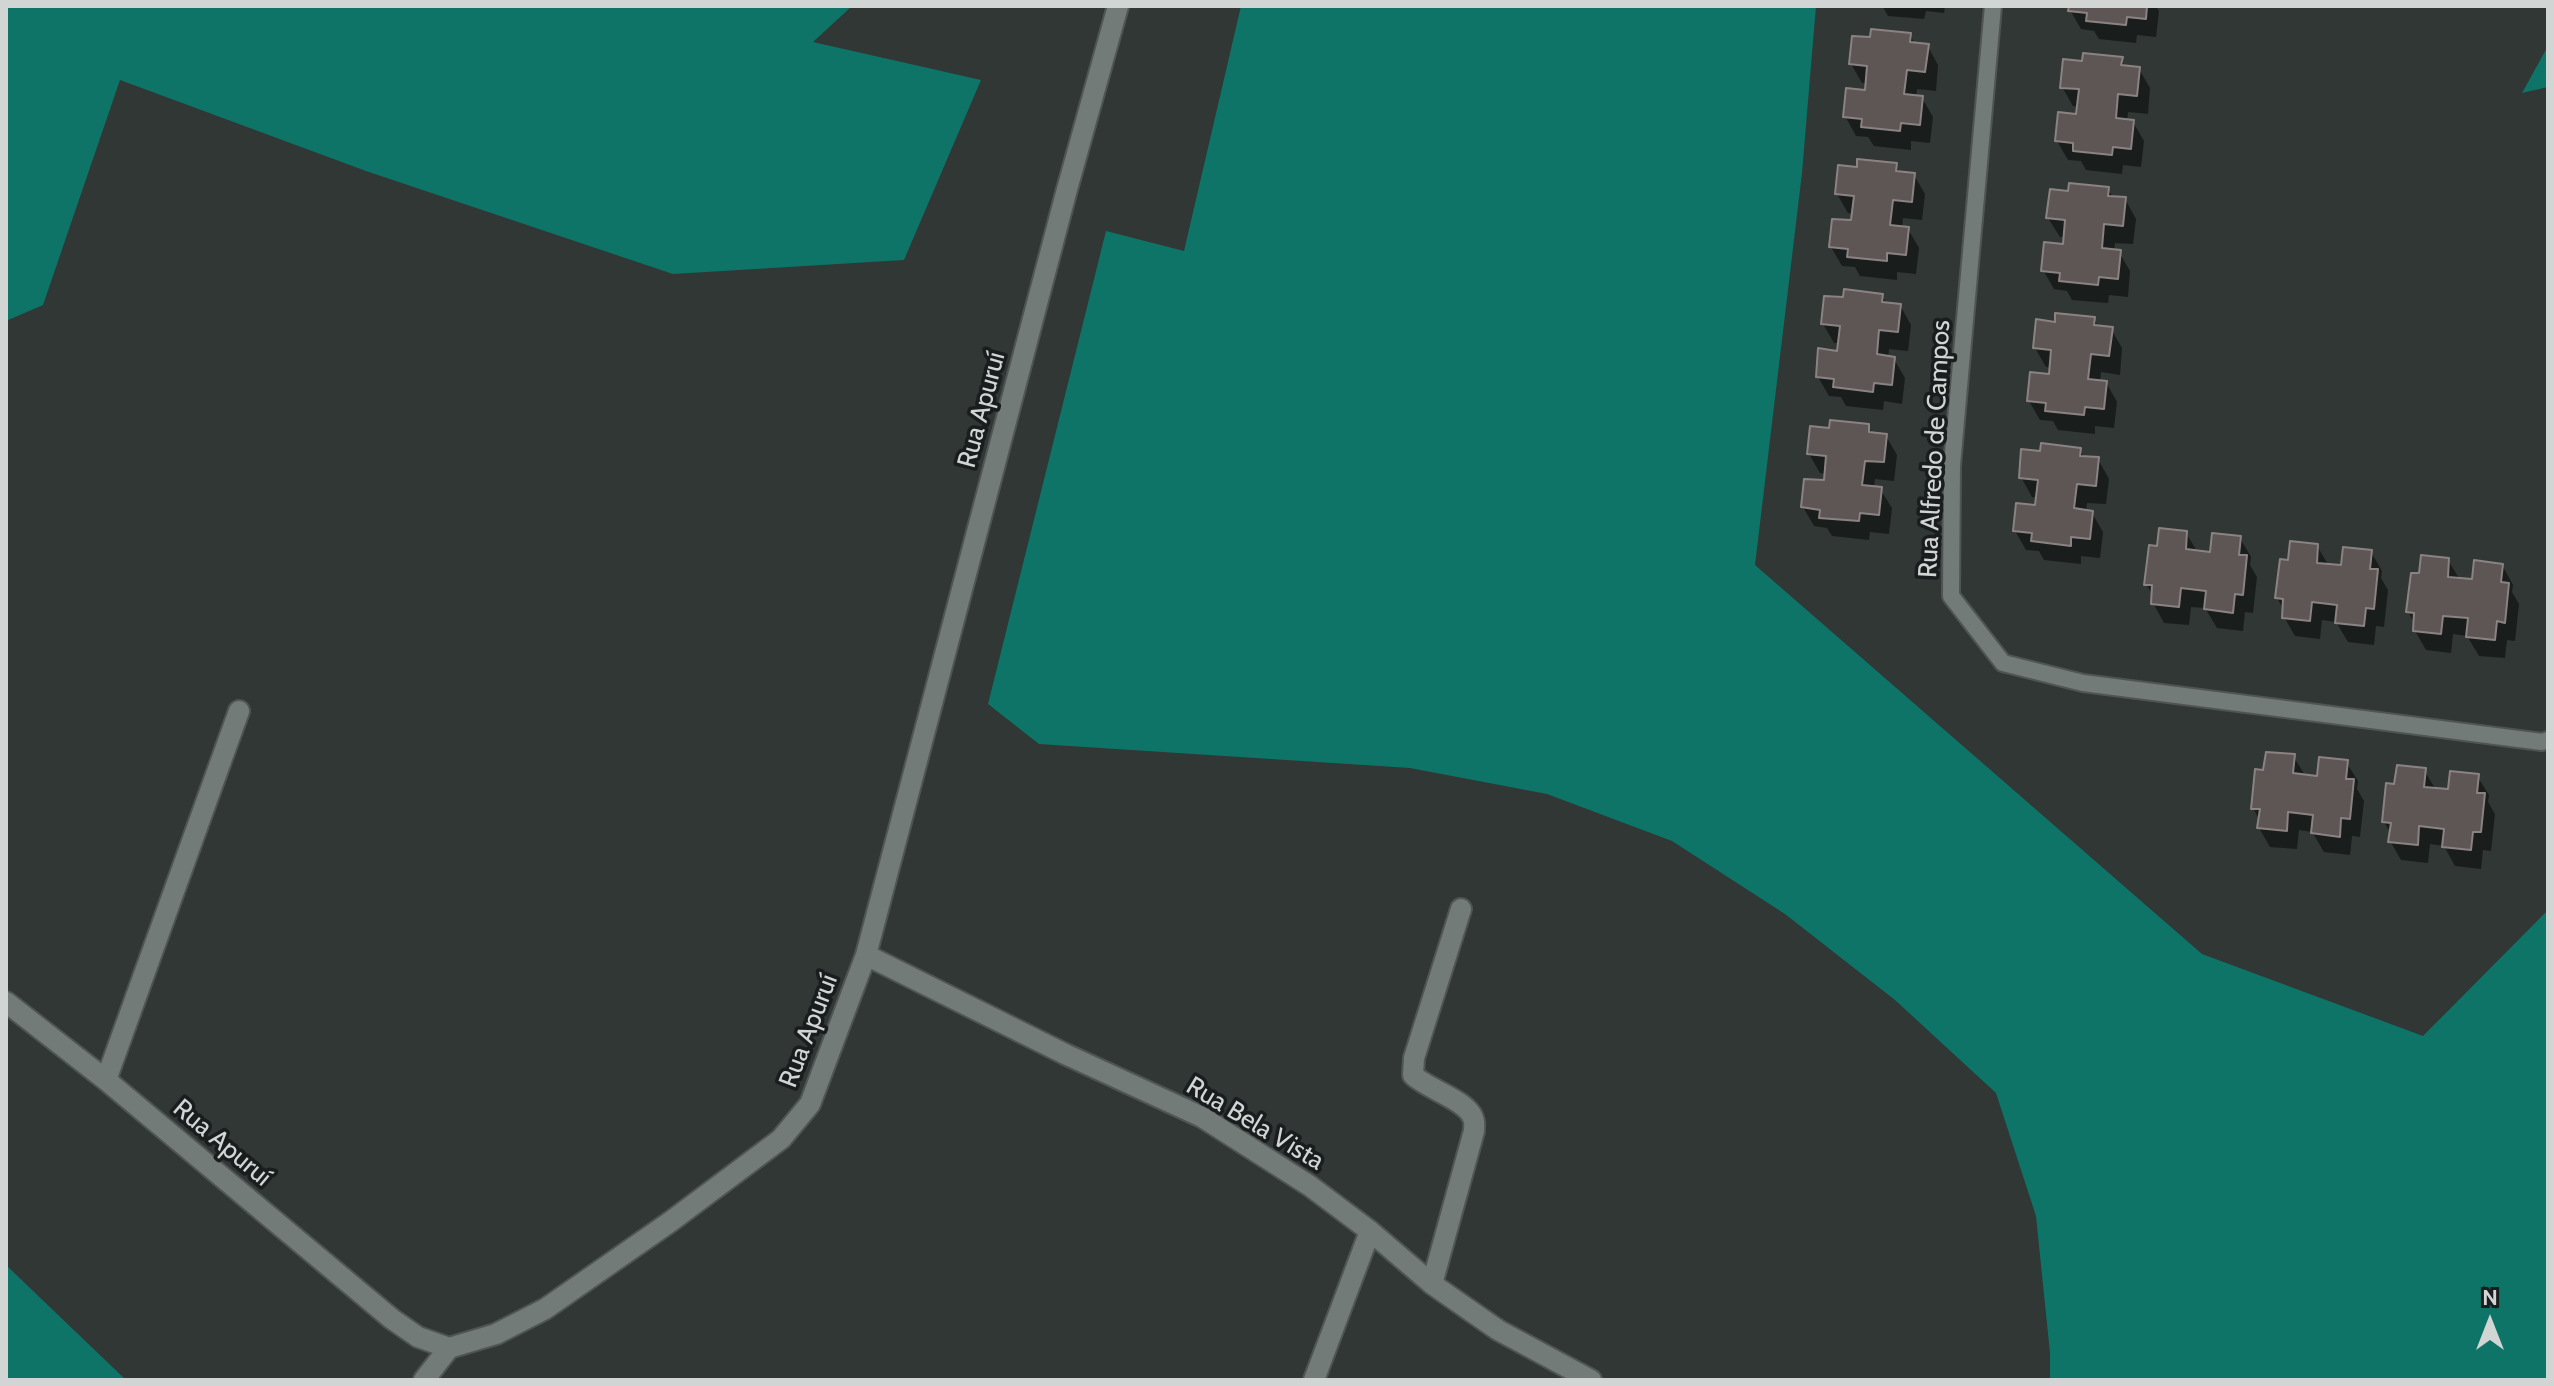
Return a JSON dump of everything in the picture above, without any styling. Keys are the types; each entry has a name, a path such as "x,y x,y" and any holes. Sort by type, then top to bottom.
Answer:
{"street":[{"name":"Rua Apuruí","path":"6,1002 106,1080 392,1319 418,1337 449,1348 496,1334 545,1309 670,1222 781,1139 810,1104 866,955 1118,6"},
{"path":"106,1080 239,711"},
{"path":"1432,1284 1474,1131 1473,1117 1461,1104 1423,1084 1413,1075 1414,1058 1461,909"},
{"name":"Rua Bela Vista","path":"866,955 1065,1054 1202,1117 1310,1186 1370,1231 1432,1284 1498,1330 1591,1380"},
{"path":"1314,1380 1370,1231"},
{"path":"424,1380 449,1348"}],"lane":[{"name":"Rua Alfredo de Campos","path":"1993,6 1952,465 1951,596 2003,663 2070,679 2479,734 2548,740"}],"green space":[{"path":"6,6 852,6 813,42 981,80 904,260 673,274 366,171 120,80 43,305 6,321"},
{"path":"1241,6 1816,6 1802,173 1755,565 2202,954 2423,1036 2548,910 2548,1380 2050,1380 2036,1216 1996,1093 1895,1000 1785,914 1672,841 1547,794 1410,768 1039,744 988,704 1106,231 1184,251"},
{"path":"2548,46 2548,87 2522,93"},
{"path":"6,1265 126,1380 6,1380"}],"building":[{"path":"2069,6 2147,6 2146,19 2127,17 2126,25 2086,21 2087,13 2068,11"},
{"path":"1871,29 1911,33 1910,42 1929,44 1925,72 1907,70 1904,94 1923,96 1920,125 1901,123 1900,131 1861,127 1862,119 1843,117 1846,88 1865,90 1867,66 1849,64 1852,36 1870,37"},
{"path":"2083,53 2123,57 2121,65 2140,67 2137,96 2118,94 2116,118 2134,120 2131,149 2113,147 2112,155 2073,151 2073,143 2055,141 2058,112 2076,114 2079,89 2060,88 2063,59 2082,61"},
{"path":"1857,159 1897,163 1896,171 1915,173 1912,202 1893,200 1890,225 1909,227 1906,255 1887,253 1887,261 1847,257 1848,249 1829,247 1832,219 1851,220 1854,196 1835,194 1838,165 1857,167"},
{"path":"2069,183 2109,187 2108,196 2126,197 2123,226 2104,224 2102,248 2121,250 2118,279 2099,277 2098,285 2059,281 2060,273 2041,271 2044,242 2063,244 2065,220 2046,218 2050,189 2068,191"},
{"path":"1844,289 1883,294 1882,302 1901,304 1898,332 1879,330 1877,354 1895,357 1892,385 1874,383 1873,392 1833,387 1834,379 1816,377 1818,348 1837,351 1840,326 1821,324 1824,296 1843,297"},
{"path":"2055,313 2095,317 2094,325 2113,327 2109,356 2091,354 2088,379 2107,381 2104,409 2085,407 2084,415 2045,411 2046,403 2027,401 2030,372 2049,374 2051,350 2033,348 2036,319 2055,322"},
{"path":"1830,420 1869,424 1869,432 1887,434 1884,462 1865,461 1862,485 1882,487 1879,515 1860,513 1859,521 1819,518 1820,510 1801,507 1804,479 1824,480 1826,456 1807,454 1810,426 1829,428"},
{"path":"2041,443 2081,448 2080,456 2099,457 2096,486 2077,484 2074,508 2093,511 2090,539 2071,537 2071,546 2031,541 2032,533 2013,531 2016,503 2035,505 2038,480 2019,478 2021,449 2040,451"},
{"path":"2159,528 2187,531 2186,549 2210,552 2212,533 2241,536 2239,555 2247,555 2243,595 2235,594 2233,613 2204,609 2206,591 2181,588 2179,607 2151,604 2152,585 2144,585 2149,545 2157,546"},
{"path":"2290,541 2318,544 2317,563 2341,565 2343,547 2372,550 2370,569 2378,569 2374,609 2366,608 2364,626 2335,623 2337,605 2312,602 2310,621 2282,618 2283,599 2275,598 2280,559 2288,560"},
{"path":"2421,555 2449,558 2448,577 2472,579 2474,560 2503,564 2501,582 2509,583 2505,623 2497,621 2495,640 2466,637 2468,618 2443,616 2441,634 2413,631 2414,613 2406,612 2411,573 2419,573"},
{"path":"2266,752 2295,754 2293,773 2317,776 2319,757 2348,760 2346,779 2354,779 2350,819 2341,818 2340,837 2311,833 2313,815 2288,812 2287,831 2257,828 2260,809 2251,809 2255,769 2263,770"},
{"path":"2397,765 2426,768 2424,787 2448,789 2450,771 2479,774 2477,793 2485,793 2481,832 2473,832 2471,850 2442,847 2444,829 2419,826 2418,845 2388,842 2391,823 2382,822 2386,783 2394,784"}]}
